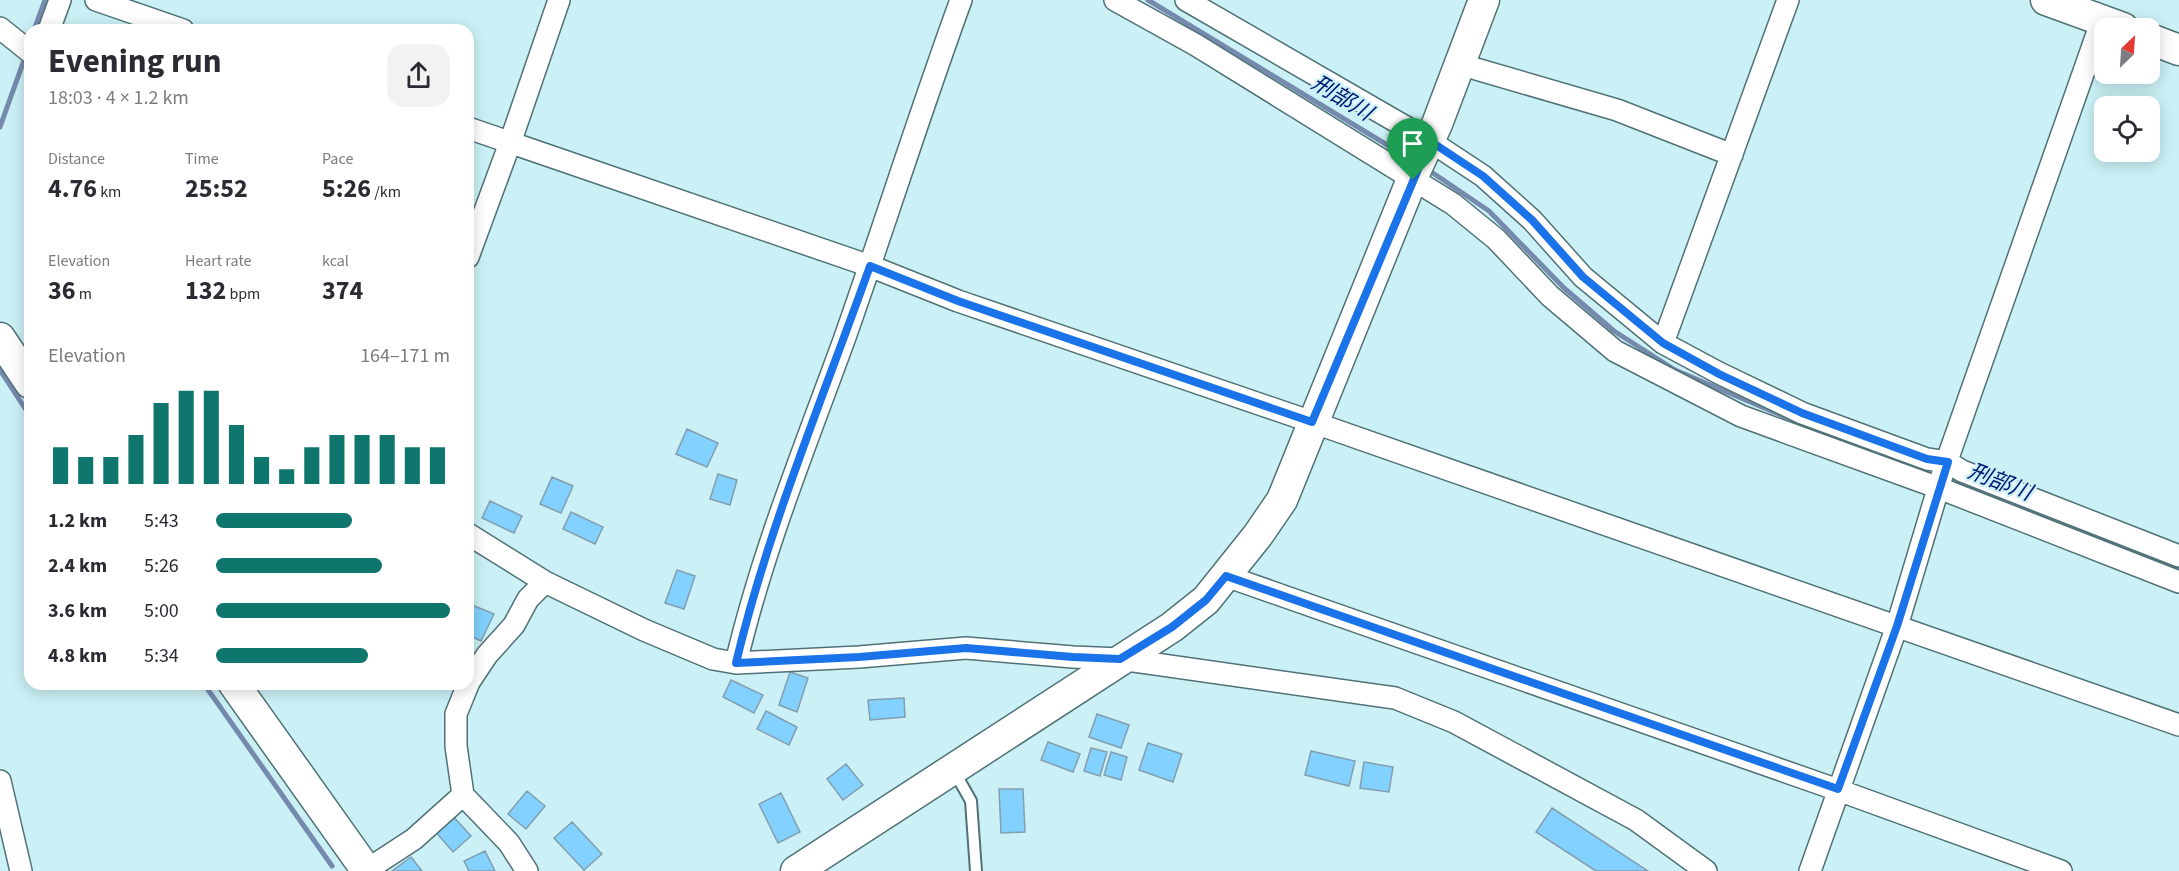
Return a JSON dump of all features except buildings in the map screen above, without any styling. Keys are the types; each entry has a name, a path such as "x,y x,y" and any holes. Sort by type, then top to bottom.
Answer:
{"street":[{"path":"51,24 60,0"},
{"path":"96,0 166,24"},
{"path":"474,242 559,0"},
{"path":"736,663 749,610 776,526 870,266 961,0"},
{"path":"1115,0 1414,176 1496,239 1550,296 1615,351 1741,416 1943,474 2179,582"},
{"path":"1186,0 1483,176 1532,220 1583,277 1663,343 1719,374 1802,413 1927,459 1943,474"},
{"path":"796,871 1172,627 1206,600 1226,576 1282,501 1312,422 1429,142 1484,0"},
{"path":"1663,343 1788,0"},
{"path":"2046,0 2096,18"},
{"path":"0,28 24,47"},
{"path":"2160,43 2179,50"},
{"path":"1459,64 1617,110 1732,155"},
{"path":"1810,871 1897,626 1943,474 2094,72"},
{"path":"474,130 870,266 958,301 1312,422 2179,725"},
{"path":"0,338 24,374"},
{"path":"1943,474 1962,471 2179,556"},
{"path":"474,538 545,582 644,630 713,659 736,663 859,657 966,648 1120,659 1395,698 1454,722 1636,820 1706,871"},
{"path":"1226,576 1838,789 2061,871"},
{"path":"474,674 487,655 514,625 528,599 545,582"},
{"path":"238,690 366,871 414,839 463,795"},
{"path":"466,690 456,714 456,746 463,795 508,843 527,871"},
{"path":"0,781 21,871"}],"lane":[{"path":"953,771 971,801 976,871"}],"waterway":[{"path":"36,24 45,0"},
{"name":"刑部川","path":"1148,0 1412,160"},
{"path":"0,127 23,63"},
{"name":"刑部川","path":"1427,169 1489,211 1564,288 1614,331 1675,370 1802,424"},
{"path":"0,370 24,407"},
{"name":"刑部川","path":"1946,477 2179,569"},
{"path":"208,690 332,866"}],"route":[{"path":"1430,141 1483,176 1532,220 1583,277 1663,343 1719,374 1802,413 1927,459 1948,462 1897,626 1838,789 1226,576 1206,600 1172,627 1120,659 966,648 859,657 736,663 749,610 776,526 870,266 958,301 1312,422 1413,180 1430,141"}]}
